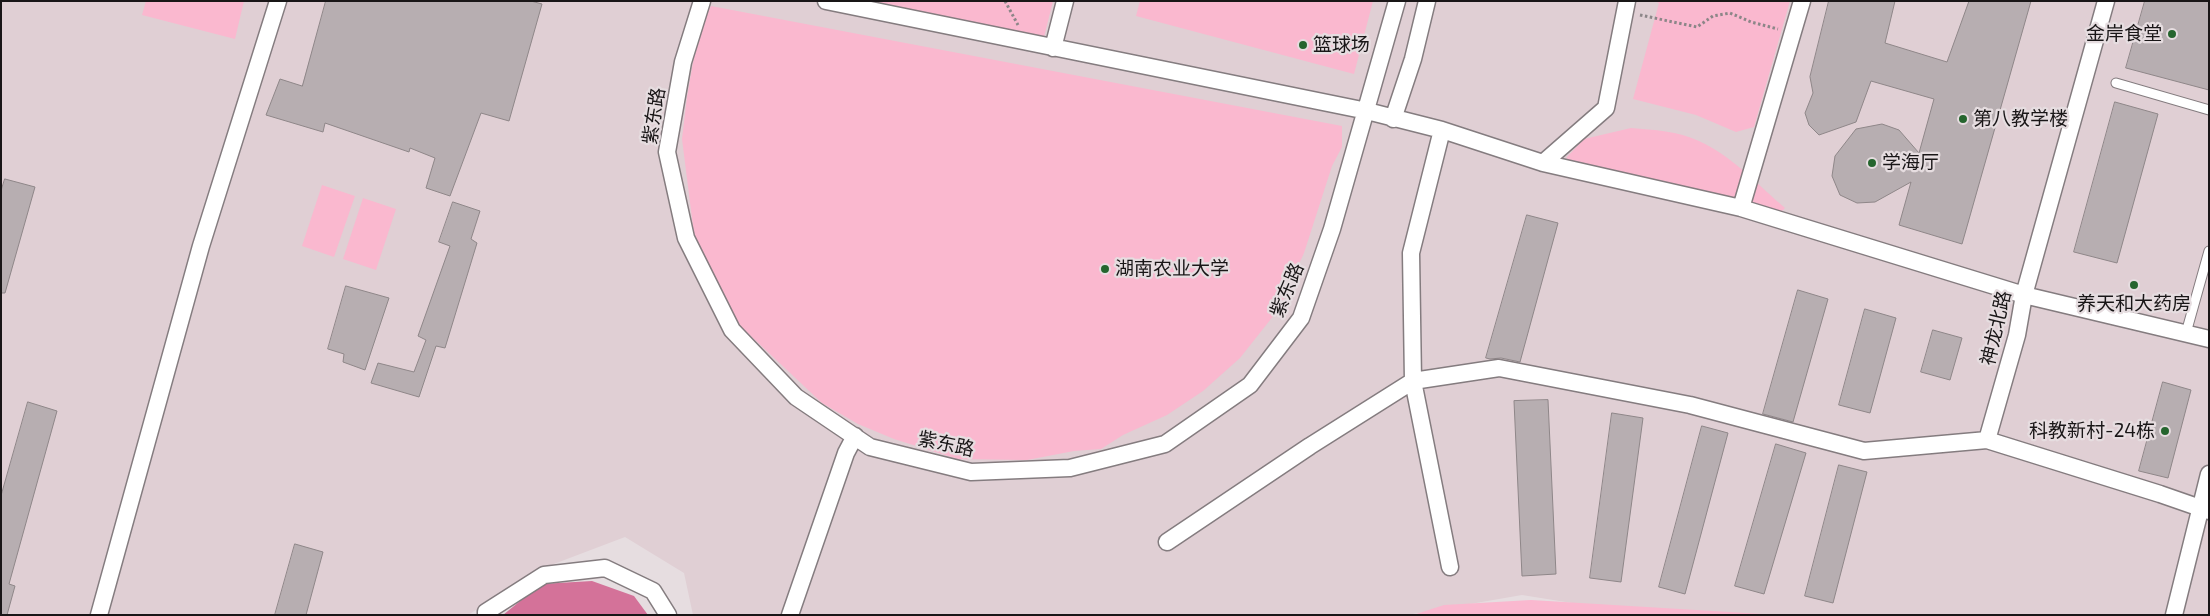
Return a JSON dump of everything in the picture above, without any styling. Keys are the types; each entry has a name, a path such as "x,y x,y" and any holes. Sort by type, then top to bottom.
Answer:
{"street":[{"path":"99,615 201,246 278,1"},
{"name":"紫东路","path":"702,1 683,62 667,152 686,238 732,330 796,397 870,446 970,472 1070,468 1165,444 1250,385 1301,318 1332,229 1397,1"},
{"path":"826,1 1367,111 1442,130 1543,163 1741,208 2024,295 2209,339"},
{"path":"1053,48 1065,1"},
{"path":"1393,119 1412,60 1427,1"},
{"path":"1741,208 1802,1"},
{"name":"神龙北路","path":"1987,440 2017,335 2024,295 2106,1"},
{"path":"1543,163 1606,108 1626,6"},
{"path":"1442,130 1411,253 1412,381 1450,567"},
{"path":"1167,542 1310,446 1412,381 1499,368 1690,405 1864,451 1987,440 2205,510"},
{"path":"790,615 846,453 855,436"},
{"path":"2174,615 2205,510 2209,474"},
{"path":"486,615 486,612 544,576 605,568 653,591 668,615"}],"lane":[{"path":"2116,83 2209,110"},
{"path":"2186,333 2209,251"}],"path":[{"path":"1005,1 1019,28 1020,41"},
{"path":"1626,6 1697,27 1713,16 1730,14 1752,22 1793,32"}],"shaded area":[{"name":"湖南农业大学","path":"1,1 2209,1 2209,615 1647,615 1522,595 1407,615 693,615 684,573 625,537 538,570 468,615 1,615"},
{"path":"146,1 244,1 235,39 142,15"},
{"path":"828,1 1053,1 1043,41"},
{"name":"篮球场","path":"1140,1 1373,1 1354,74 1136,16"},
{"path":"1654,1 1790,1 1754,127 1736,132 1696,115 1633,99 1659,3"},
{"path":"711,6 1342,126 1342,147 1332,166 1304,253 1278,310 1240,358 1203,391 1167,415 1123,435 1101,449 1074,451 1027,460 958,459 894,439 858,424 822,403 737,323 694,234 682,139 694,57 706,15"},
{"path":"1631,128 1683,135 1711,147 1734,163 1785,208 1780,213 1574,162 1566,158 1584,139"},
{"path":"322,185 355,196 334,257 302,246"},
{"path":"363,198 396,209 376,270 343,259"},
{"path":"592,581 634,596 648,615 503,615 541,584"},
{"path":"1531,600 1779,615 1413,615 1444,605"}],"building":[{"path":"326,1 531,1 542,4 509,121 481,113 450,196 426,188 435,158 410,148 409,152 325,123 323,132 266,115 280,79 302,86"},
{"name":"第八教学楼","path":"1829,1 1895,1 1885,43 1947,62 1969,1 2031,1 1962,244 1899,225 1911,182 1875,202 1857,203 1840,195 1832,176 1835,156 1856,129 1882,124 1899,130 1919,153 1934,99 1871,81 1856,122 1819,135 1809,125 1805,113 1813,93 1810,77"},
{"name":"金岸食堂","path":"2145,1 2209,1 2209,90 2126,68"},
{"path":"2115,102 2158,114 2117,263 2074,252"},
{"path":"5,179 35,187 5,293 1,293 1,191"},
{"path":"453,202 480,211 471,239 477,243 445,348 436,346 419,397 371,383 378,363 414,372 426,340 418,336 450,246 439,242"},
{"path":"1527,215 1558,223 1520,362 1501,358 1486,358"},
{"path":"346,286 389,298 365,370 343,362 344,354 328,349"},
{"path":"1798,290 1828,299 1793,422 1763,414"},
{"path":"1865,309 1896,318 1870,413 1839,405"},
{"path":"1933,330 1962,338 1950,380 1921,372"},
{"name":"科教新村-24栋","path":"2163,382 2191,390 2168,478 2139,471"},
{"path":"1548,400 1556,574 1522,576 1514,401"},
{"path":"28,402 57,411 9,584 15,586 7,615 1,615 1,496"},
{"path":"1612,413 1643,418 1621,582 1590,578"},
{"path":"1702,426 1728,433 1685,594 1659,587"},
{"path":"1776,444 1806,453 1764,594 1735,586"},
{"path":"1839,465 1867,472 1833,603 1805,596"},
{"path":"295,544 323,552 306,615 275,615"}],"place":[{"name":"金岸食堂","path":"2172,34"},
{"name":"篮球场","path":"1303,45"},
{"name":"第八教学楼","path":"1963,119"},
{"name":"学海厅","path":"1872,163"},
{"name":"湖南农业大学","path":"1105,269"},
{"name":"养天和大药房","path":"2134,285"},
{"name":"科教新村-24栋","path":"2165,431"}]}
